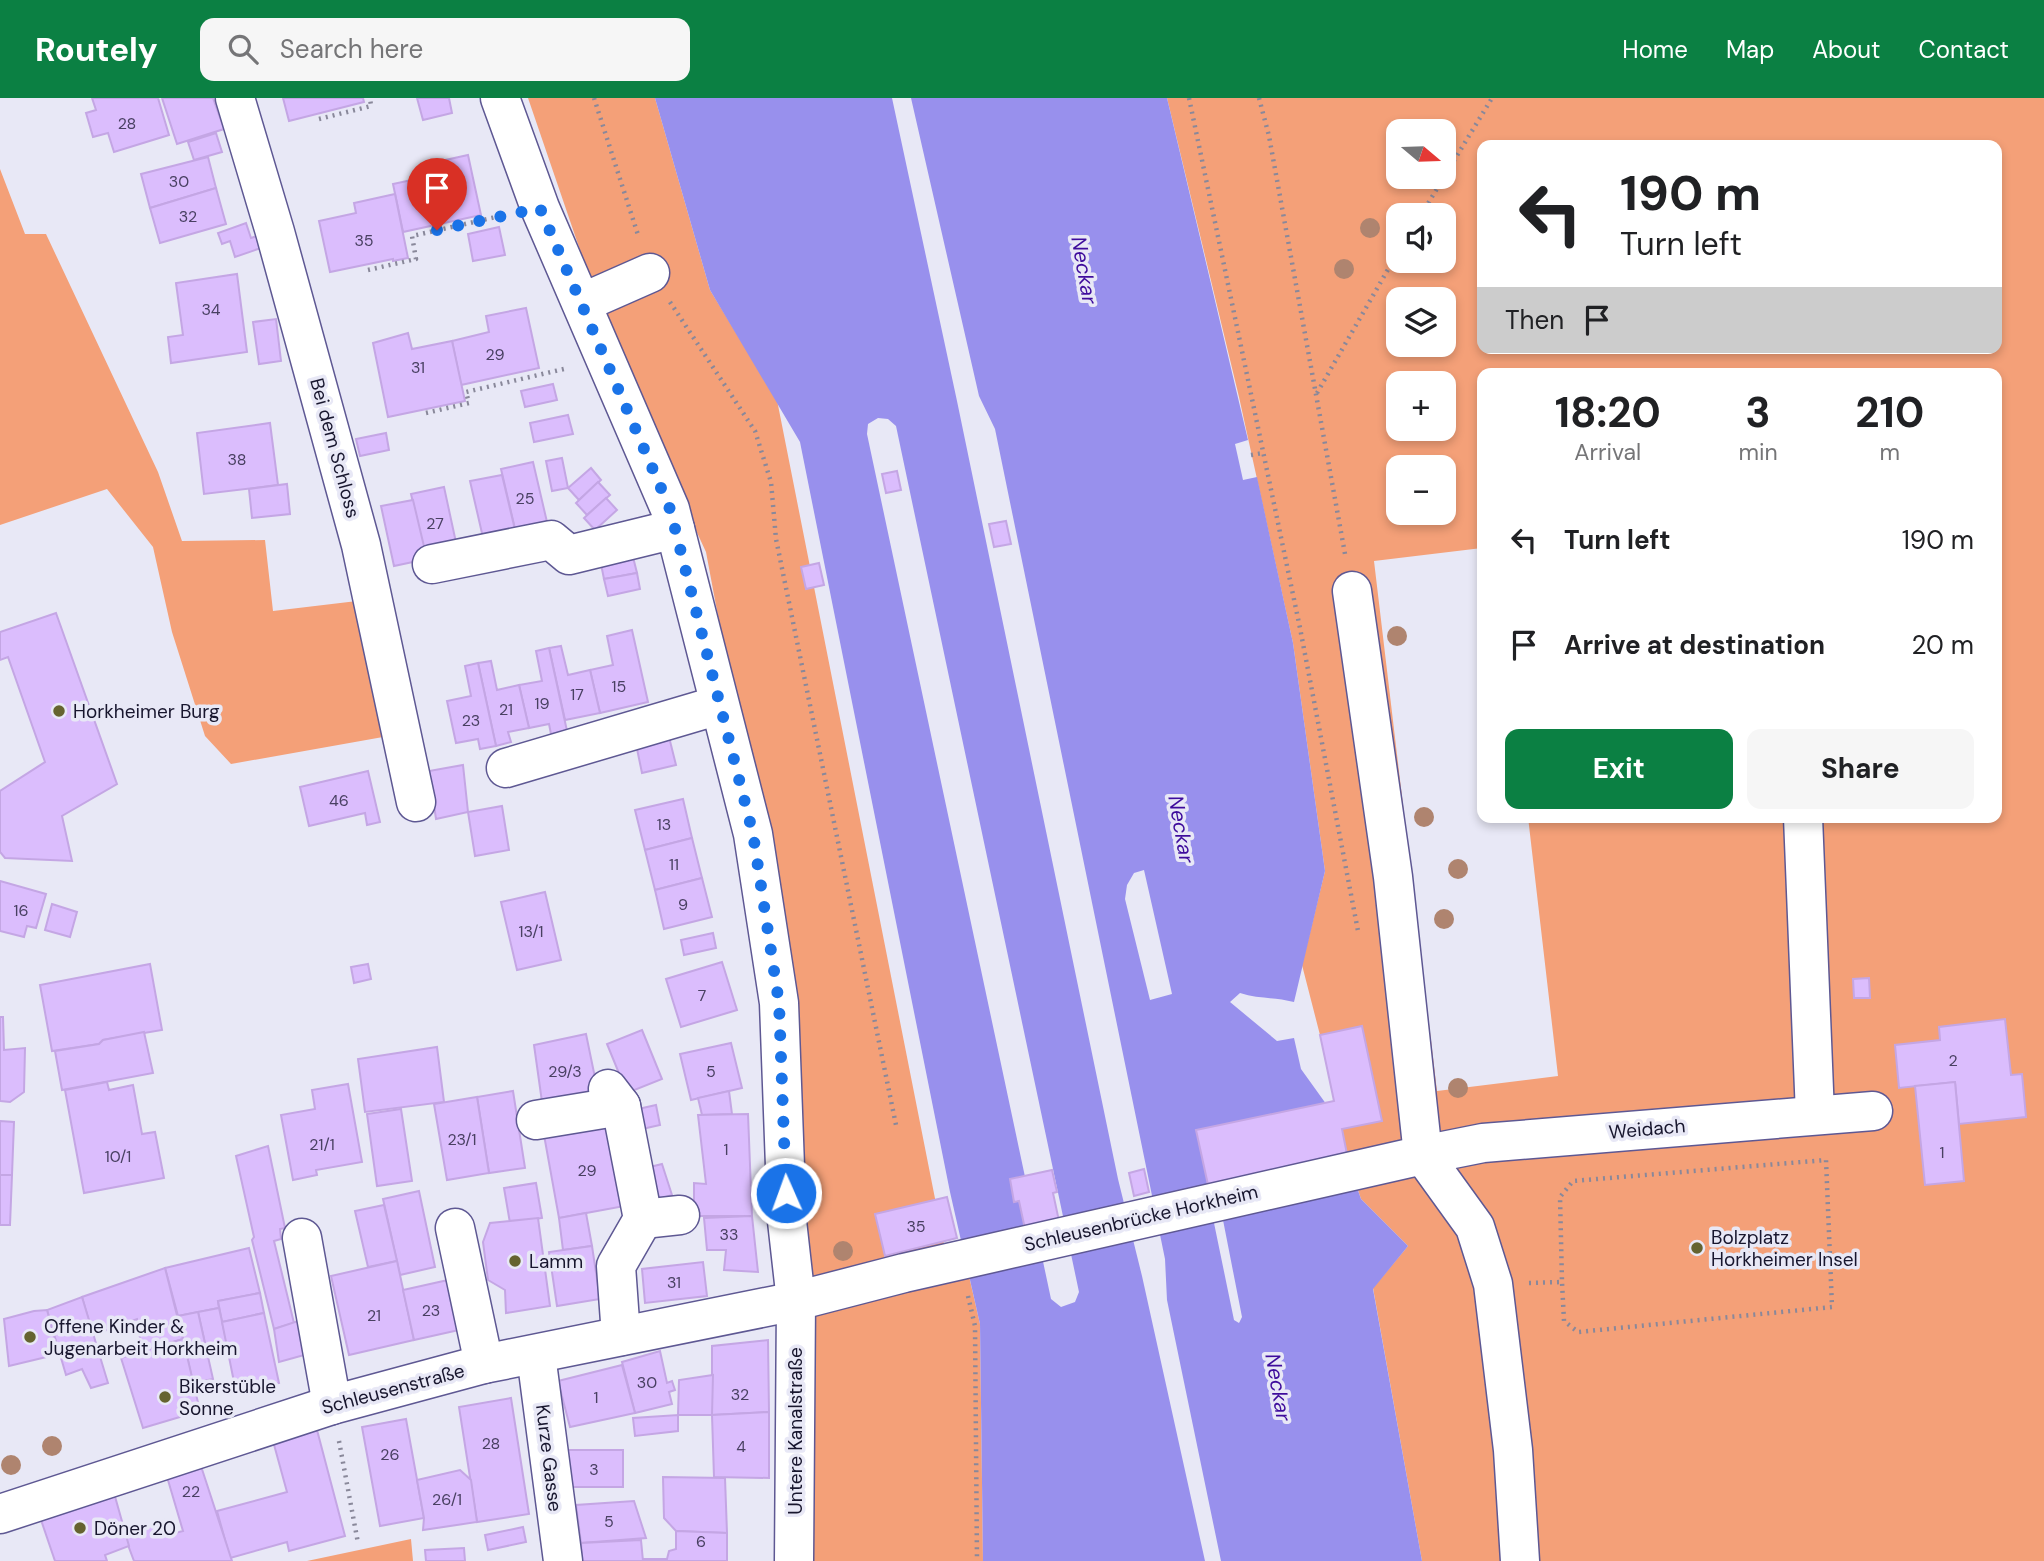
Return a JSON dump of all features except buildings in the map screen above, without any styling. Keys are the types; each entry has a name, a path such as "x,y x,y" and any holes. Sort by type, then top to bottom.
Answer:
{"street":[{"name":"Bei dem Schloss","path":"235,98 361,545 416,802"},
{"name":"Untere Kanalstraße","path":"500,98 540,208 670,509 753,834 779,1003 787,1221 796,1301 794,1561"},
{"path":"582,303 650,273"},
{"path":"432,564 551,540 569,555 675,529"},
{"path":"1352,591 1393,877 1423,1155 1475,1227 1493,1284 1513,1450 1520,1561"},
{"path":"506,768 719,705"},
{"path":"1803,823 1815,1115"},
{"path":"536,1120 615,1098 662,1217 616,1266 621,1336"},
{"name":"Weidach","path":"1378,1164 1469,1144 1873,1111"},
{"name":"Schleusenbrücke Horkheim","path":"796,1301 904,1273 1378,1164"},
{"path":"456,1228 484,1364"},
{"path":"302,1238 332,1405"},
{"name":"Schleusenstraße","path":"0,1514 332,1405 484,1364 796,1301"},
{"name":"Kurze Gasse","path":"536,1355 563,1561"}],"path":[{"path":"319,118 371,106 370,98"},
{"path":"594,98 650,273 755,431 771,482 776,539 896,1125"},
{"path":"1189,98 1260,438"},
{"path":"1259,98 1269,136 1352,591"},
{"path":"1428,203 1492,98"},
{"path":"368,270 416,259 412,236 540,208"},
{"path":"1316,394 1386,273"},
{"path":"426,413 470,404 466,392 606,359"},
{"path":"1251,455 1263,453"},
{"path":"1826,1160 1832,1307 1578,1332 1564,1321 1562,1282 1560,1197 1573,1181 1826,1160"},
{"path":"1493,1284 1562,1282"},
{"path":"966,1289 975,1326 977,1561"},
{"path":"332,1405 358,1543"}],"shaded area":[{"path":"528,98 655,98 710,290 777,400 946,1254 963,1250 980,1324 983,1561 800,1561 805,1315 735,707 706,552 619,364"},
{"path":"1167,98 2044,98 2044,1561 1422,1561 1373,1288 1408,1246 1361,1199 1349,1164 1342,1129 1381,1121 1320,1035 1302,965 1325,871 1293,643 1239,397"},
{"path":"0,169 25,234 46,234 158,472 182,541 265,540 273,611 357,601 383,737 231,764 205,736 172,632 153,547 107,489 0,525"},
{"path":"411,1539 413,1561 307,1561"}],"water":[{"path":"655,98 892,98 1118,1179 1205,1561 983,1561 980,1324 950,1192 800,442 710,290","holes":["878,418 888,419 896,426 1079,1292 1075,1302 1061,1307 1051,1299 867,434 868,424"]},
{"name":"Neckar","path":"911,98 1167,98 1248,440 1235,444 1243,480 1257,477 1293,643 1325,871 1294,1002 1240,993 1230,1002 1277,1041 1294,1038 1301,1069 1329,1108 1361,1199 1408,1246 1373,1289 1422,1561 1221,1561 1167,1300 1165,1259 995,429 979,396","holes":["1144,870 1172,994 1150,1000 1125,899 1127,885 1134,873","1223,1220 1242,1317 1239,1323 1234,1320 1214,1223"]}],"place":[{"name":"Horkheimer Burg","path":"59,711"},
{"name":"Bolzplatz Horkheimer Insel","path":"1697,1248"},
{"name":"Lamm","path":"515,1261"},
{"name":"Offene Kinder & Jugenarbeit Horkheim","path":"30,1337"},
{"name":"Bikerstüble Sonne","path":"165,1397"},
{"name":"Döner 20","path":"80,1528"}],"route":[{"path":"437,230 540,208 670,509 753,834 779,1003 786,1193"}]}
